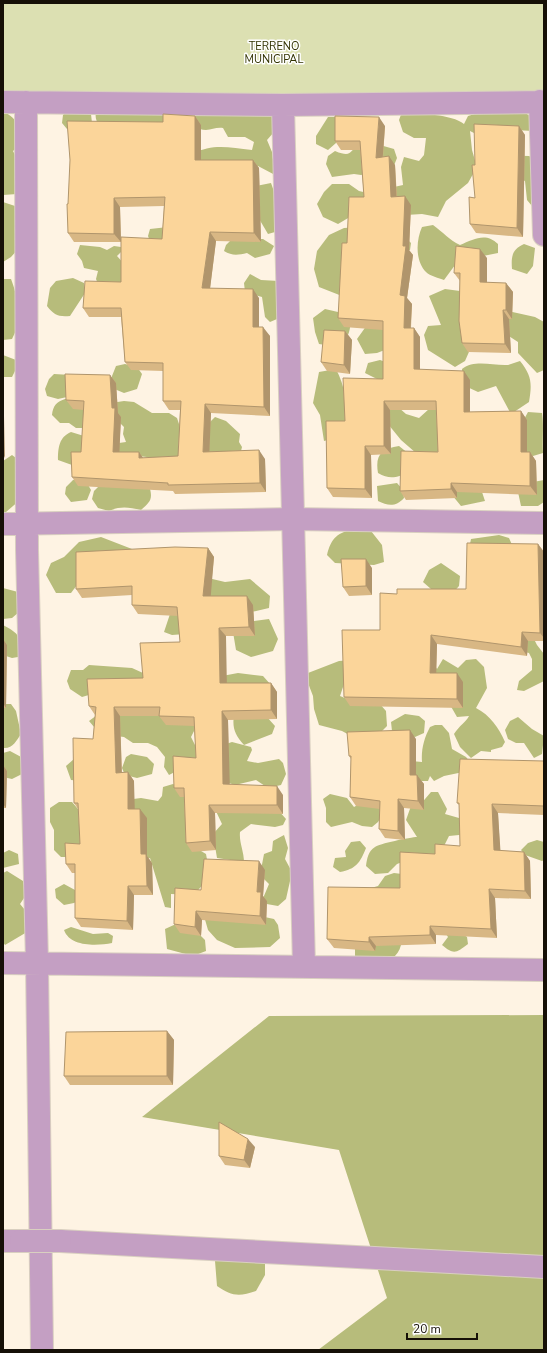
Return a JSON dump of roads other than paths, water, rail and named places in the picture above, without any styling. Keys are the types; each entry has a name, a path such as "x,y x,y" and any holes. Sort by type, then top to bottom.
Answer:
{"street":[{"path":"3,102 283,105 542,102 544,235"},
{"path":"26,102 27,524 37,962 42,1350"},
{"path":"283,105 304,966"},
{"path":"3,524 293,519 544,522"},
{"path":"3,963 37,962 544,970"},
{"path":"12,1241 60,1241 544,1267"}],"park label":[{"name":"TERRENO MUNICIPAL","path":"274,52"}]}
